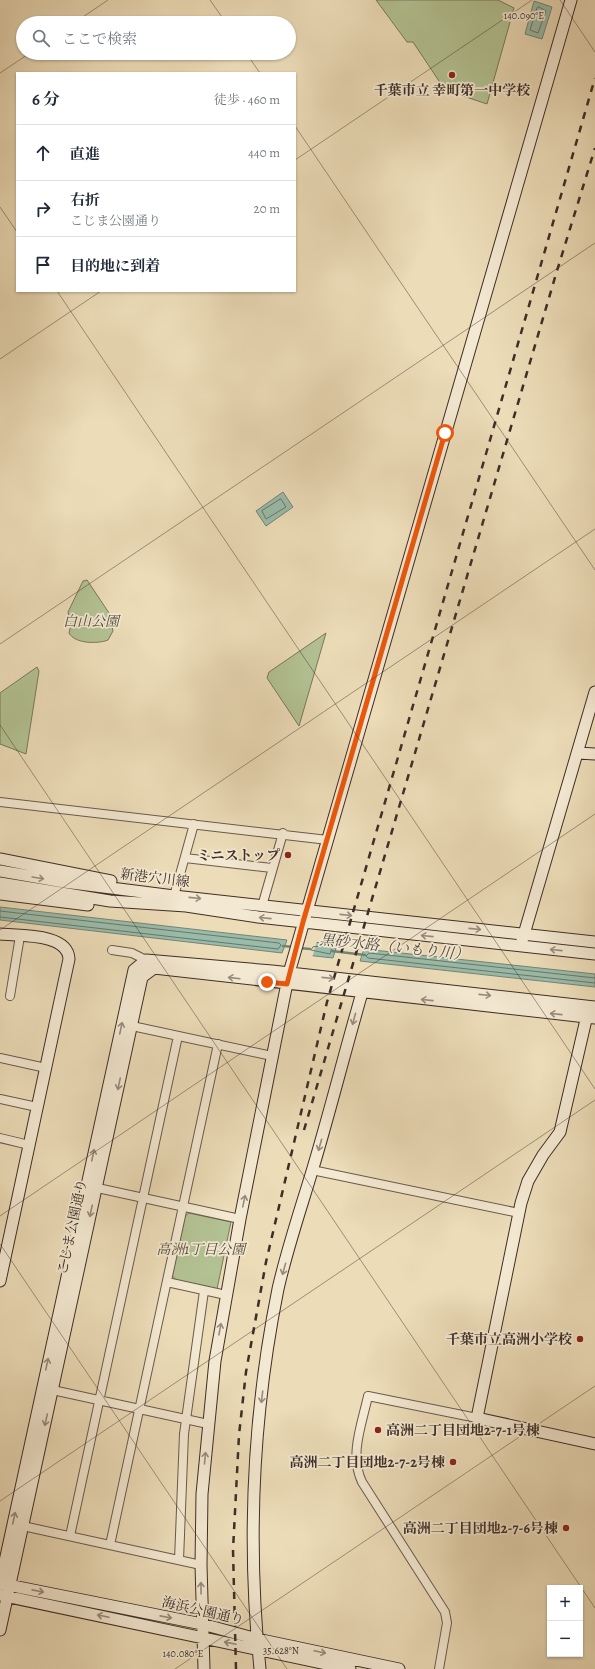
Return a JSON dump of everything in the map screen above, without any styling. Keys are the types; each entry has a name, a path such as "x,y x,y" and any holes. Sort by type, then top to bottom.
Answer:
{"street":[{"path":"204,1669 201,1565 202,1494 215,1361 240,1219 288,979 303,922 571,0"},
{"path":"521,946 595,692"},
{"path":"578,752 595,754"},
{"path":"0,802 283,833 328,840"},
{"path":"0,859 117,882 163,889 174,896 194,824"},
{"path":"262,906 283,833"},
{"path":"185,858 272,868"},
{"name":"新港穴川線","path":"0,871 64,882 174,896 595,942"},
{"name":"新港穴川線","path":"0,883 110,901 186,906 303,922 595,954"},
{"path":"0,894 107,907 178,910 186,906"},
{"path":"0,934 58,941 69,953 30,1145 4,1247 0,1281"},
{"path":"10,996 20,936"},
{"path":"112,950 132,953 146,960 288,979 591,1012 560,1132 543,1155 528,1181 519,1214 477,1418"},
{"name":"こじま公園通り","path":"0,1630 3,1588 48,1389 91,1186 134,970 146,960"},
{"name":"こじま公園通り","path":"91,1186 132,1026 142,977 154,968 288,979"},
{"path":"260,1669 254,1573 257,1438 266,1364 278,1288 363,987"},
{"path":"132,1026 272,1056"},
{"path":"70,1536 98,1400 178,1036"},
{"path":"110,1545 138,1408 184,1206 218,1044"},
{"path":"0,1058 46,1068"},
{"path":"0,1099 37,1108"},
{"path":"0,1138 30,1145"},
{"path":"312,1170 519,1214"},
{"path":"91,1186 240,1219"},
{"path":"167,1282 226,1295"},
{"path":"178,1560 180,1496 186,1418 204,1291"},
{"path":"48,1389 208,1424"},
{"name":"こじま公園通り","path":"3,1588 23,1526 48,1389"},
{"path":"439,1669 447,1623 445,1612 362,1482 356,1464 356,1451 368,1396 595,1444"},
{"path":"23,1526 201,1565"},
{"name":"海浜公園通り","path":"3,1588 202,1624 258,1644 350,1669"},
{"name":"海浜公園通り","path":"3,1588 202,1637 258,1644 399,1669"}],"green space":[{"path":"376,0 498,0 514,8 487,104 445,90 413,42 407,42"},
{"name":"白山公園","path":"87,580 109,613 113,631 108,640 99,642 81,641 72,637 69,633 71,625 68,612 83,581"},
{"path":"326,633 299,726 267,678 269,672"},
{"path":"37,667 39,671 26,754 0,744 0,693"},
{"name":"高洲1丁目公園","path":"189,1213 231,1222 217,1289 176,1280 172,1275 185,1216"}],"water":[{"path":"534,1 552,7 542,39 525,34"},
{"path":"283,492 293,507 266,526 256,511"},
{"path":"0,907 287,940 282,953 0,920"},
{"path":"328,937 336,938 334,944 337,945 333,958 306,955 309,942 326,943"},
{"path":"364,949 595,974 595,987 360,961"}],"pier":[{"path":"309,940 317,941 312,958 304,955"}],"waterway":[{"name":"黒砂水路（いもり川）","path":"283,946 294,947"},
{"name":"黒砂水路（いもり川）","path":"299,948 310,949"},
{"name":"黒砂水路（いもり川）","path":"332,951 365,955"}],"railway":[{"path":"236,1669 233,1550 239,1435 246,1372 266,1262 327,1002 595,78"},
{"path":"304,1130 556,274 595,148"}],"place":[{"name":"千葉市立 幸町第一中学校","path":"452,75"},
{"name":"ミニストップ","path":"288,855"},
{"name":"千葉市立高洲小学校","path":"580,1339"},
{"name":"高洲二丁目団地2-7-1号棟","path":"378,1430"},
{"name":"高洲二丁目団地2-7-2号棟","path":"453,1462"},
{"name":"高洲二丁目団地2-7-6号棟","path":"566,1528"}],"route":[{"path":"267,982 287,984 303,922 445,433"}]}
